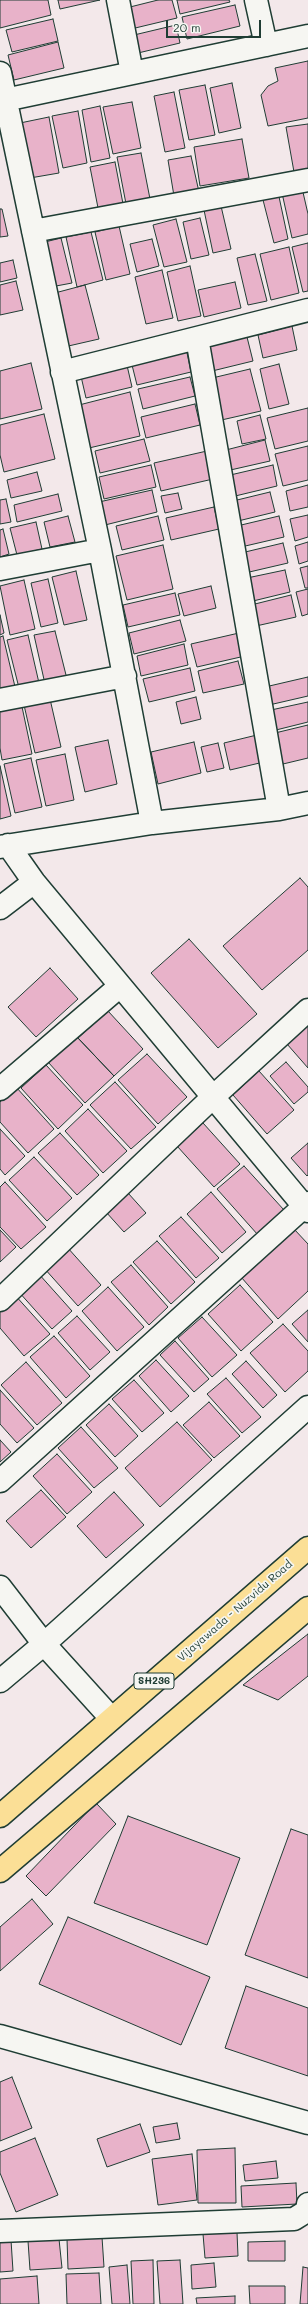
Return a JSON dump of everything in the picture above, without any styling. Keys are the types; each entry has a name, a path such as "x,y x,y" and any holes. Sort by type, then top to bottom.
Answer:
{"main road":[{"name":"Vijayawada - Nuzvidu Road","path":"0,1816 308,1548"},
{"path":"0,1871 308,1608"}],"street":[{"path":"118,0 132,73"},
{"path":"256,0 266,45"},
{"path":"3,101 308,36"},
{"path":"0,73 3,101 33,231 100,550 152,823"},
{"path":"33,231 308,180"},
{"path":"62,372 308,310"},
{"path":"197,338 279,809"},
{"path":"0,569 100,550"},
{"path":"0,700 125,676"},
{"path":"4,846 152,823 279,809 308,803"},
{"path":"0,1481 307,1207 213,1097 4,846"},
{"path":"0,908 34,882"},
{"path":"0,1089 120,986"},
{"path":"0,1300 213,1097 308,1010"},
{"path":"0,1681 49,1650 308,1407"},
{"path":"0,1587 49,1650 111,1718"},
{"path":"0,2036 308,2123"},
{"path":"0,2231 294,2219 307,2211 308,2204"}],"building":[{"path":"0,0 48,0 51,15 0,28"},
{"path":"58,0 100,0 60,9"},
{"path":"158,0 172,0 177,18 131,29 126,8"},
{"path":"177,0 229,0 230,2 180,14"},
{"path":"235,5 240,26 187,39 182,17"},
{"path":"53,19 58,41 12,52 6,30"},
{"path":"176,25 180,43 138,53 134,35"},
{"path":"58,42 64,68 14,80 8,55"},
{"path":"308,61 308,118 268,126 261,95 268,86 278,81 275,68"},
{"path":"232,83 241,128 219,133 210,88"},
{"path":"205,85 215,135 189,140 179,90"},
{"path":"174,92 185,148 165,152 154,96"},
{"path":"132,102 141,148 113,154 103,107"},
{"path":"100,106 110,158 91,162 82,110"},
{"path":"78,111 87,163 63,168 52,116"},
{"path":"49,117 59,173 30,178 20,123"},
{"path":"308,124 308,170 294,172 286,127"},
{"path":"242,139 249,178 200,186 194,147"},
{"path":"141,153 151,204 127,209 117,157"},
{"path":"191,156 199,192 174,196 168,160"},
{"path":"115,162 124,209 99,213 90,167"},
{"path":"302,188 308,214 308,234 292,238 282,193"},
{"path":"278,192 288,239 274,243 262,196"},
{"path":"221,206 231,249 213,253 204,210"},
{"path":"0,209 2,209 8,236 0,237"},
{"path":"200,218 209,255 191,259 183,222"},
{"path":"176,219 187,262 164,267 153,225"},
{"path":"119,226 130,274 106,280 95,232"},
{"path":"91,232 103,280 77,287 66,237"},
{"path":"61,238 72,283 56,286 45,242"},
{"path":"152,239 159,266 137,272 130,244"},
{"path":"308,243 308,291 303,292 292,247"},
{"path":"289,247 299,293 271,300 260,254"},
{"path":"255,254 267,301 248,305 237,258"},
{"path":"13,260 17,278 0,282 0,263"},
{"path":"190,266 201,316 178,321 167,272"},
{"path":"162,270 173,318 146,324 135,277"},
{"path":"16,281 23,310 0,315 0,285"},
{"path":"235,282 241,308 204,317 198,290"},
{"path":"85,285 99,339 64,347 51,294"},
{"path":"292,326 297,350 263,358 258,335"},
{"path":"247,337 253,361 208,372 202,348"},
{"path":"186,348 191,372 137,385 131,361"},
{"path":"126,361 132,387 86,398 80,372"},
{"path":"31,363 42,409 0,419 0,371"},
{"path":"279,364 289,404 269,409 260,369"},
{"path":"250,369 261,411 217,421 208,379"},
{"path":"190,377 195,396 143,409 138,389"},
{"path":"130,392 140,436 89,448 79,405"},
{"path":"195,404 200,425 146,438 141,417"},
{"path":"308,408 308,441 275,449 267,418"},
{"path":"44,414 55,459 4,472 0,455 0,425"},
{"path":"260,415 266,439 242,444 237,421"},
{"path":"144,439 150,461 100,473 95,451"},
{"path":"265,440 270,461 226,471 222,451"},
{"path":"308,446 308,480 283,486 275,454"},
{"path":"207,451 213,479 161,491 154,463"},
{"path":"151,465 156,487 104,499 99,477"},
{"path":"273,465 277,486 231,497 226,476"},
{"path":"37,472 42,491 11,498 7,480"},
{"path":"308,485 308,507 290,511 286,491"},
{"path":"152,490 157,512 105,525 99,502"},
{"path":"270,492 275,512 238,521 233,501"},
{"path":"178,493 182,509 165,513 161,496"},
{"path":"58,494 62,511 17,522 14,505"},
{"path":"6,499 11,522 0,524 0,500"},
{"path":"214,507 219,529 171,540 166,518"},
{"path":"308,515 308,537 295,541 290,519"},
{"path":"68,516 75,542 50,547 44,522"},
{"path":"158,516 164,540 122,550 116,526"},
{"path":"279,516 284,537 241,547 237,526"},
{"path":"36,522 42,549 17,555 10,528"},
{"path":"3,529 9,554 0,557 0,530"},
{"path":"308,542 308,561 299,564 295,546"},
{"path":"283,543 288,563 245,573 241,553"},
{"path":"163,545 173,589 127,600 116,556"},
{"path":"308,566 308,588 305,588 300,568"},
{"path":"285,570 290,592 253,601 247,578"},
{"path":"76,571 87,620 64,625 52,577"},
{"path":"48,579 58,623 41,627 31,583"},
{"path":"24,580 35,629 10,635 0,586"},
{"path":"211,586 216,608 184,616 178,594"},
{"path":"308,589 308,614 302,616 296,592"},
{"path":"175,593 180,615 128,627 123,605"},
{"path":"291,595 296,617 256,626 251,605"},
{"path":"0,615 4,633 0,635"},
{"path":"180,620 186,641 134,654 129,633"},
{"path":"55,631 67,679 45,684 34,635"},
{"path":"239,633 245,656 197,667 191,644"},
{"path":"28,635 39,683 19,688 7,640"},
{"path":"3,636 16,691 0,695 0,637"},
{"path":"184,644 188,665 141,676 137,656"},
{"path":"238,661 244,684 203,693 198,671"},
{"path":"190,668 195,691 149,702 143,679"},
{"path":"308,677 308,696 269,705 265,687"},
{"path":"196,697 201,719 181,724 176,702"},
{"path":"50,699 61,747 35,753 24,705"},
{"path":"21,702 32,754 2,760 0,748 0,707"},
{"path":"308,702 308,722 276,730 271,710"},
{"path":"308,725 308,758 283,764 275,733"},
{"path":"261,734 268,761 230,770 224,743"},
{"path":"108,740 117,784 85,792 75,747"},
{"path":"194,742 201,773 158,784 151,752"},
{"path":"218,743 224,768 207,772 201,747"},
{"path":"65,754 74,800 46,806 36,760"},
{"path":"31,758 42,807 15,813 4,764"},
{"path":"0,766 11,816 0,819"},
{"path":"300,878 308,887 308,950 262,990 223,946"},
{"path":"189,939 257,1014 218,1048 151,973"},
{"path":"50,968 78,999 36,1037 8,1007"},
{"path":"108,1011 143,1049 114,1076 78,1038"},
{"path":"308,1025 308,1068 287,1044"},
{"path":"76,1036 114,1076 85,1103 48,1062"},
{"path":"147,1054 187,1097 158,1124 118,1080"},
{"path":"286,1062 308,1087 308,1092 294,1104 270,1076"},
{"path":"46,1065 83,1105 58,1129 21,1088"},
{"path":"259,1071 294,1110 267,1134 233,1095"},
{"path":"115,1082 156,1127 131,1149 90,1105"},
{"path":"16,1087 54,1129 28,1153 0,1122 0,1102"},
{"path":"88,1109 127,1151 103,1173 65,1131"},
{"path":"203,1123 240,1164 214,1187 177,1146"},
{"path":"0,1129 25,1156 5,1175 0,1169"},
{"path":"60,1133 99,1175 77,1195 38,1153"},
{"path":"308,1143 308,1175 307,1176 291,1158"},
{"path":"34,1157 72,1198 47,1221 9,1180"},
{"path":"244,1166 284,1210 258,1235 217,1189"},
{"path":"5,1182 46,1227 21,1249 0,1227 0,1187"},
{"path":"211,1192 246,1232 222,1253 187,1214"},
{"path":"128,1193 146,1213 124,1232 106,1212"},
{"path":"181,1217 219,1258 196,1278 159,1236"},
{"path":"294,1229 308,1244 308,1291 278,1319 241,1277"},
{"path":"0,1230 16,1247 0,1262"},
{"path":"157,1241 195,1282 171,1304 133,1262"},
{"path":"67,1247 101,1285 78,1306 44,1268"},
{"path":"131,1265 168,1307 149,1325 111,1282"},
{"path":"38,1273 72,1311 52,1329 18,1291"},
{"path":"240,1285 273,1322 241,1351 208,1314"},
{"path":"108,1287 144,1327 117,1351 82,1311"},
{"path":"14,1294 50,1334 24,1356 0,1328 0,1307"},
{"path":"308,1310 308,1342 292,1324"},
{"path":"77,1316 110,1352 90,1370 58,1333"},
{"path":"202,1317 237,1355 212,1377 178,1338"},
{"path":"283,1324 308,1351 308,1371 285,1392 250,1353"},
{"path":"54,1336 90,1376 66,1398 30,1357"},
{"path":"175,1341 209,1379 194,1392 160,1355"},
{"path":"156,1360 189,1396 171,1412 139,1376"},
{"path":"246,1361 277,1395 263,1408 232,1374"},
{"path":"26,1362 62,1403 37,1425 1,1385"},
{"path":"226,1378 261,1417 242,1433 207,1394"},
{"path":"134,1380 164,1413 142,1432 112,1399"},
{"path":"0,1390 34,1428 17,1443 0,1424"},
{"path":"209,1402 240,1436 214,1458 183,1425"},
{"path":"109,1404 138,1436 115,1457 86,1425"},
{"path":"177,1422 212,1460 160,1507 125,1468"},
{"path":"81,1427 118,1468 94,1488 58,1448"},
{"path":"0,1440 11,1452 0,1462"},
{"path":"57,1454 92,1492 67,1514 33,1476"},
{"path":"41,1490 66,1517 31,1548 6,1521"},
{"path":"114,1492 144,1525 106,1558 77,1526"},
{"path":"308,1634 308,1676 278,1700 243,1685"},
{"path":"96,1803 116,1824 46,1896 26,1876"},
{"path":"128,1816 240,1858 207,1945 94,1903"},
{"path":"291,1829 308,1835 308,1978 245,1955"},
{"path":"32,1899 53,1924 0,1971 0,1927"},
{"path":"68,1917 210,1977 181,2045 39,1984"},
{"path":"246,1986 308,2008 308,2076 225,2048"},
{"path":"12,2077 32,2128 0,2141 0,2082"},
{"path":"177,2123 180,2139 156,2143 153,2127"},
{"path":"140,2124 150,2152 107,2167 97,2139"},
{"path":"35,2138 58,2195 16,2212 0,2173 0,2152"},
{"path":"235,2148 236,2203 198,2203 197,2150"},
{"path":"192,2154 197,2200 158,2205 152,2159"},
{"path":"276,2161 278,2178 245,2181 243,2165"},
{"path":"296,2183 297,2204 242,2207 241,2186"},
{"path":"237,2232 238,2256 205,2258 203,2234"},
{"path":"102,2237 104,2267 68,2269 67,2239"},
{"path":"59,2239 62,2268 30,2270 28,2241"},
{"path":"11,2240 13,2271 0,2272 0,2241"},
{"path":"285,2241 285,2261 248,2261 248,2242"},
{"path":"153,2260 154,2304 133,2304 131,2261"},
{"path":"180,2260 183,2304 160,2304 157,2261"},
{"path":"214,2263 216,2287 192,2289 191,2265"},
{"path":"127,2265 130,2304 112,2304 109,2267"},
{"path":"303,2267 308,2268 308,2304 300,2304"},
{"path":"99,2273 101,2304 67,2304 66,2274"},
{"path":"37,2276 39,2304 0,2304 0,2279"},
{"path":"249,2286 285,2286 285,2304 250,2304"},
{"path":"235,2296 235,2304 197,2304 196,2298"}]}
